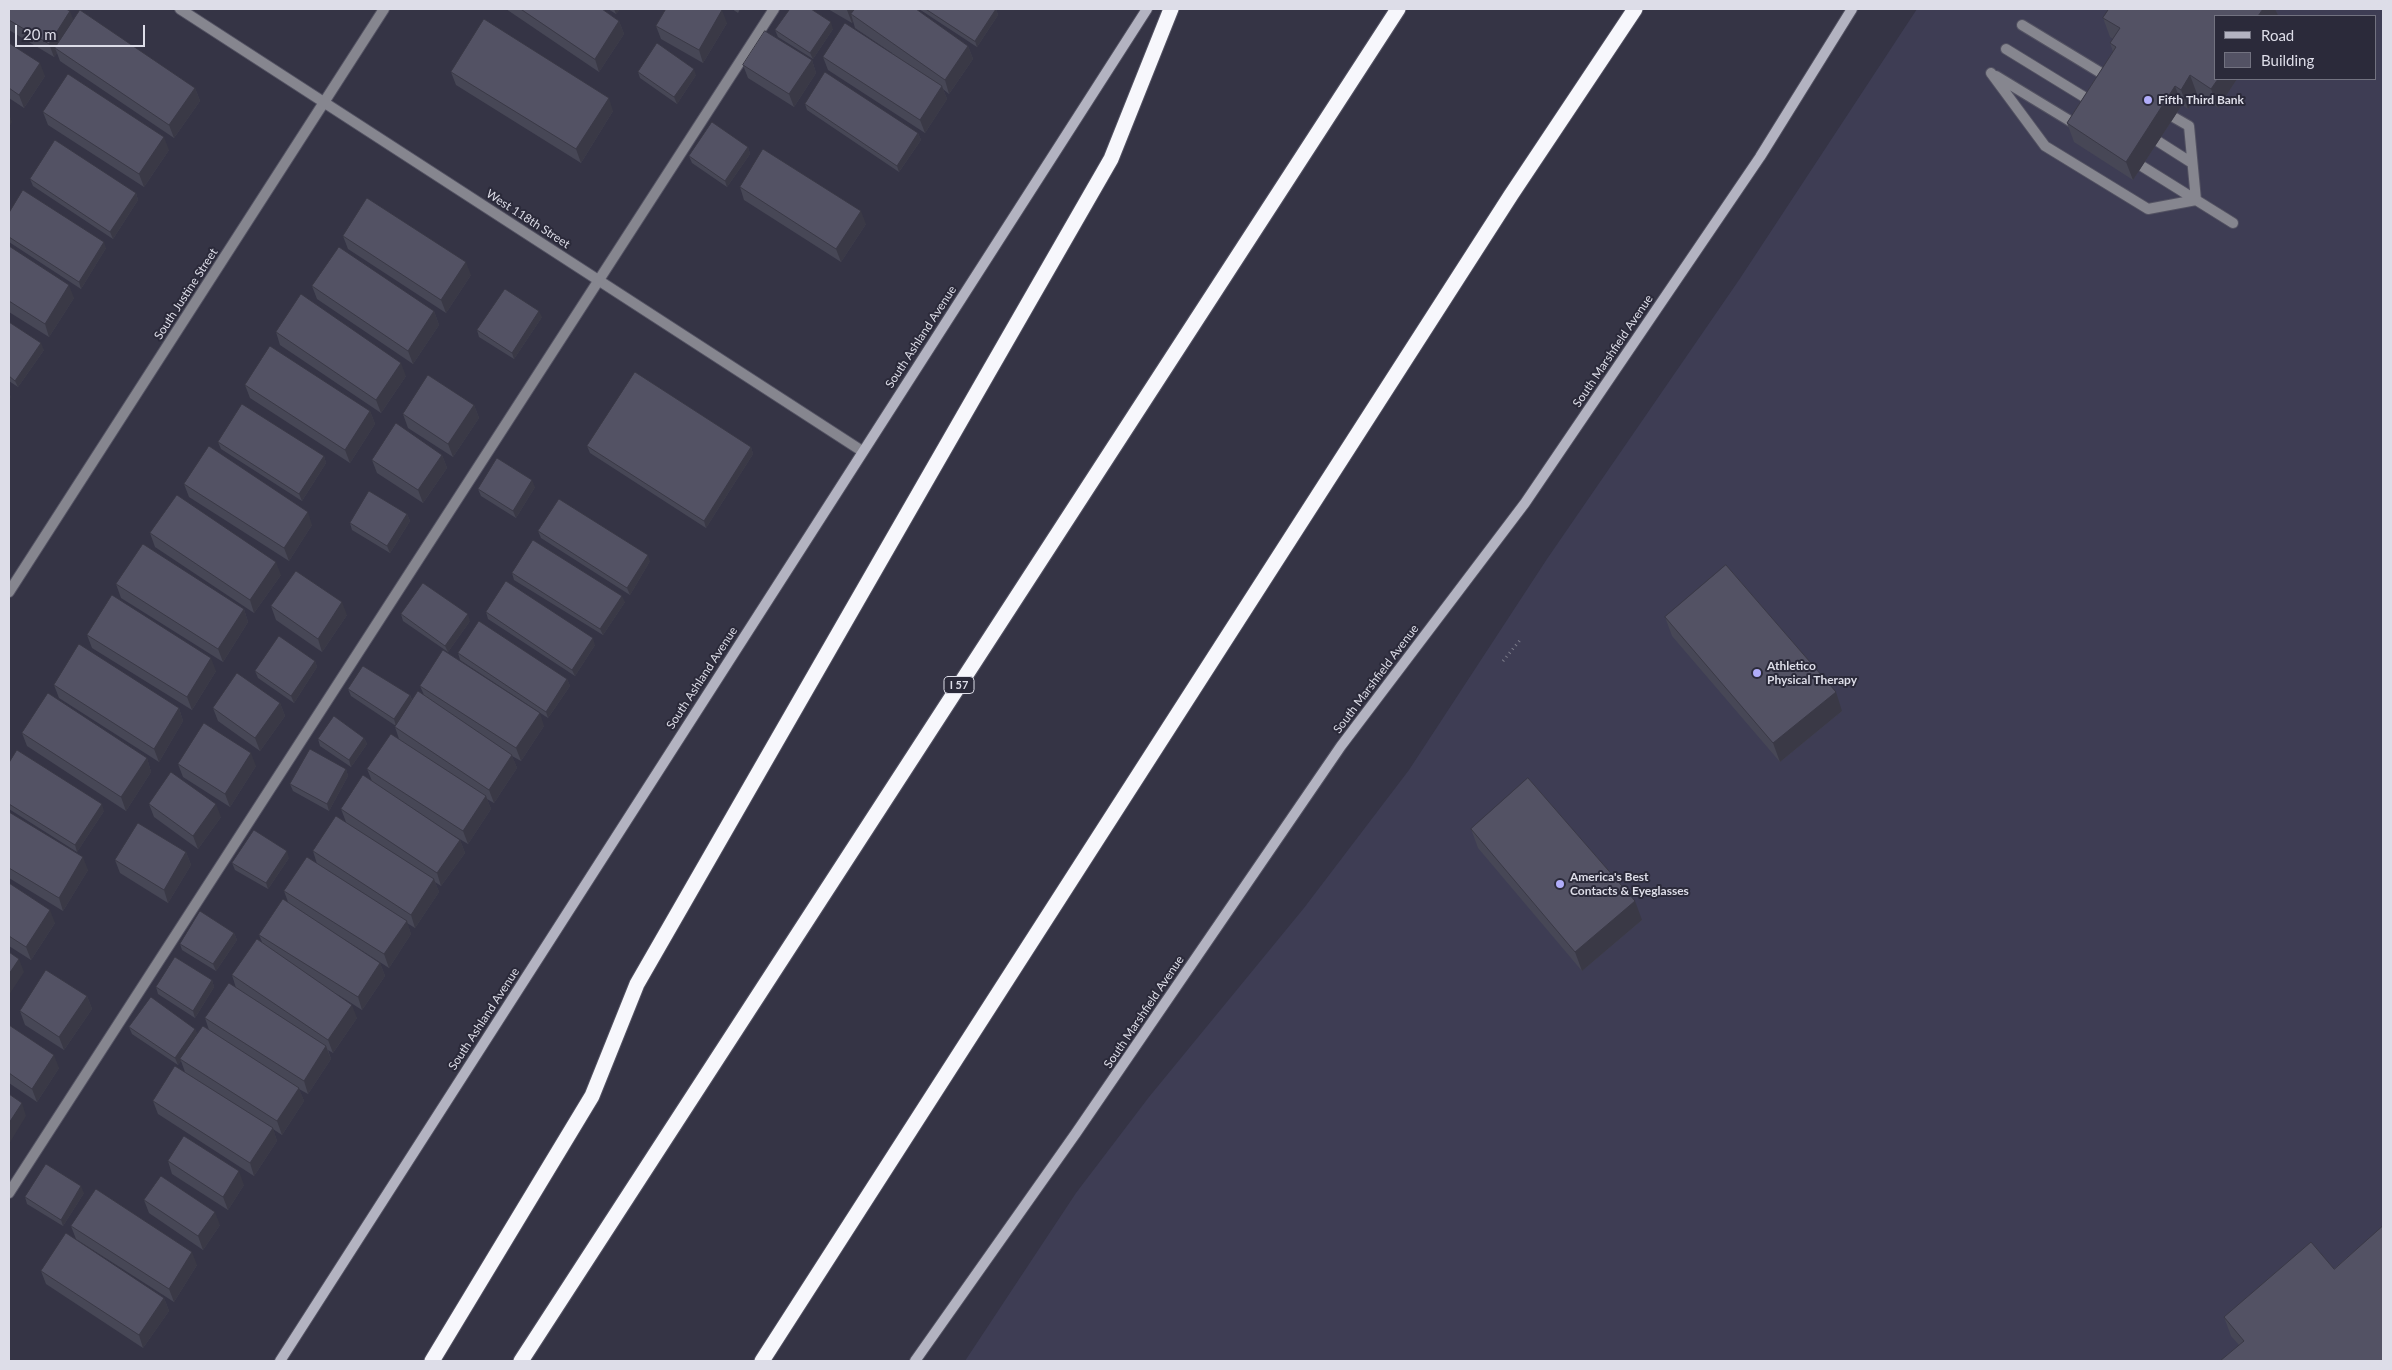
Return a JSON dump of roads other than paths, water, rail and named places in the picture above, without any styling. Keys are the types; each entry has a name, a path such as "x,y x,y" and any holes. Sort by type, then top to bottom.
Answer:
{"highway":[{"path":"432,1361 592,1096 637,984 1111,159 1170,9"},
{"name":"I 57","path":"521,1361 1398,9"},
{"path":"762,1361 1511,195 1635,9"}],"main road":[{"name":"South Ashland Avenue","path":"280,1361 1147,9"},
{"name":"South Marshfield Avenue","path":"915,1361 1076,1133 1342,746 1525,503 1760,157 1852,9"}],"street":[{"name":"West 118th Street","path":"180,9 862,451"},
{"name":"South Justine Street","path":"9,592 384,9"},
{"path":"9,1193 774,9"},
{"path":"2022,25 2121,85"},
{"path":"2006,49 2107,111"},
{"path":"2090,134 1991,73 2044,146 2148,209 2196,200"},
{"path":"2151,104 2189,126 2196,200"},
{"path":"2141,132 2192,163"},
{"path":"2120,153 2233,223"}],"place":[{"name":"Fifth Third Bank","path":"2148,100"},
{"name":"Athletico Physical Therapy","path":"1757,673"},
{"name":"America's Best Contacts & Eyeglasses","path":"1560,884"}]}
